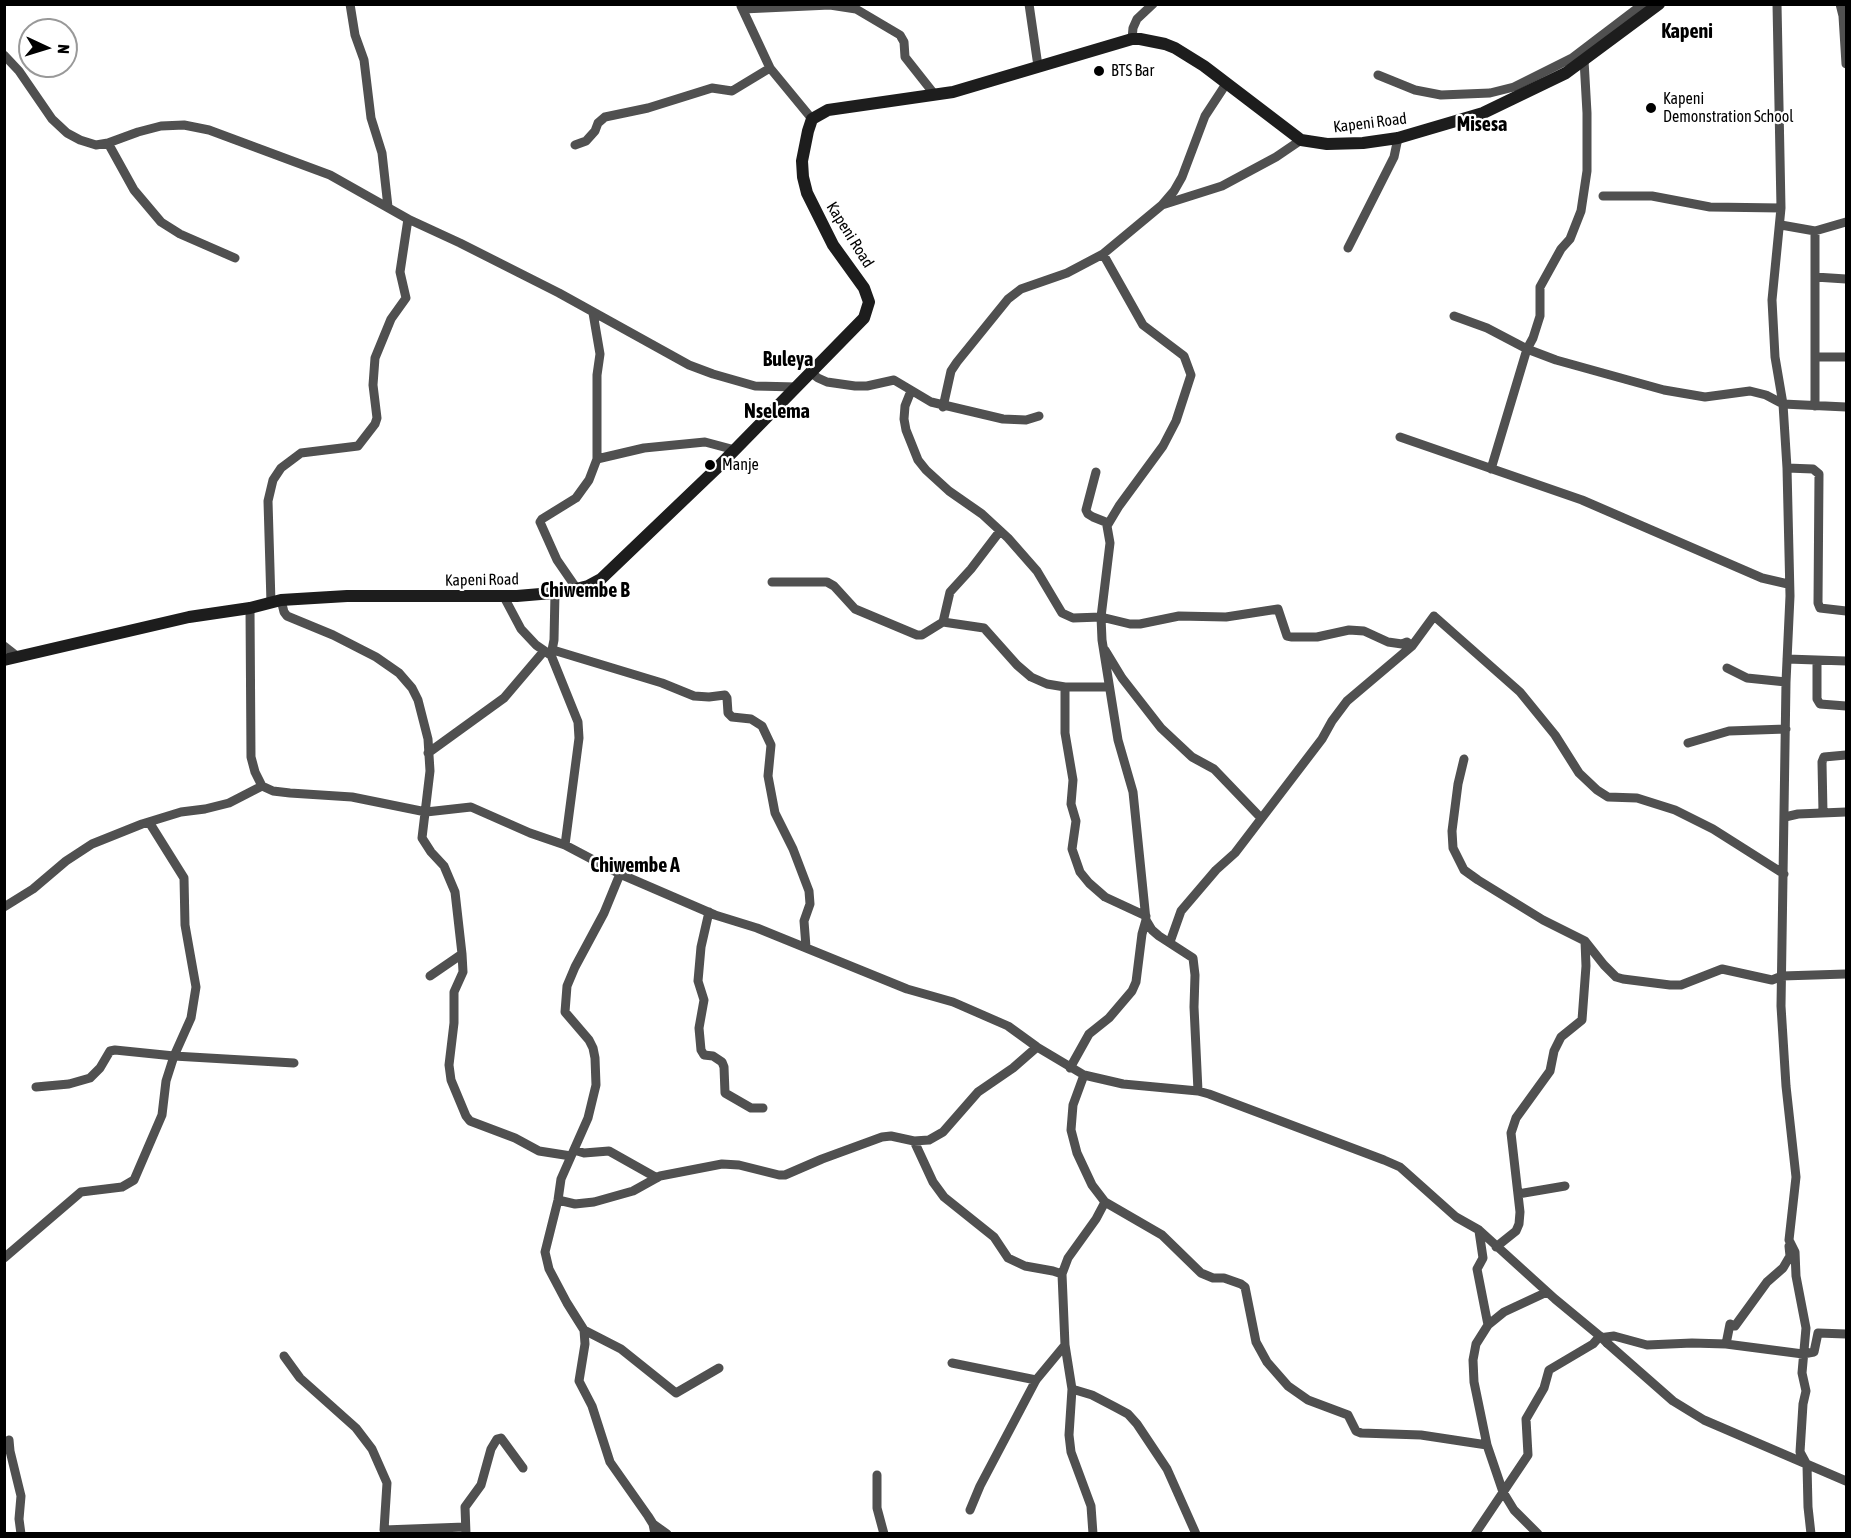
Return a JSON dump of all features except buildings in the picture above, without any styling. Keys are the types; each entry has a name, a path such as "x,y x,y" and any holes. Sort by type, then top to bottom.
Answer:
{"main road":[{"name":"Kapeni Road","path":"4,660 189,617 250,608 276,601 335,596 504,597 577,589 601,579 735,450 864,318 868,302 858,279 833,245 807,193 803,177 802,161 812,119 828,110 953,92 1132,39 1154,41 1171,46 1204,66 1301,140 1341,144 1398,138 1483,113 1566,73 1659,4"}],"street":[{"path":"350,4 355,35 364,60 370,118 382,153 388,207"},
{"path":"1029,4 1038,66"},
{"path":"1132,39 1137,19 1153,4"},
{"path":"1378,75 1415,90 1441,94 1490,93 1514,87 1572,58 1643,4"},
{"path":"1726,1344 1730,1324 1735,1326 1767,1282 1783,1268 1790,1256 1789,1240 1796,1177 1786,1086 1781,1006 1786,682 1790,613 1787,468 1783,404 1775,357 1772,300 1781,225 1777,4"},
{"path":"1840,4 1846,64"},
{"path":"812,119 770,68 741,7 830,5 856,9 900,35 904,42 905,57 935,95"},
{"path":"4,56 19,71 44,109 60,127 80,140 96,145 161,126 198,127 330,175 408,219 460,243 689,365 755,386 797,387"},
{"path":"1491,469 1527,349 1540,316 1540,287 1561,249 1570,239 1581,211 1587,171 1584,60"},
{"path":"574,145 586,141 605,117 648,108 712,88 732,91 770,68"},
{"path":"943,406 951,371 1008,299 1021,289 1067,273 1103,254 1174,191 1182,177 1205,116 1226,84"},
{"path":"1348,248 1387,174 1398,138"},
{"path":"1162,204 1222,186 1276,157 1301,140"},
{"path":"108,143 134,190 161,222 180,234 236,258"},
{"path":"1603,196 1652,196 1710,207 1781,208"},
{"path":"408,219 400,273 406,297 391,319 375,358 373,385 377,418 375,424 358,446 301,453 285,464 273,480 268,501 276,601 287,616 333,635 376,657 406,679 418,700 426,728 429,771 422,838 430,852 444,866 454,892 462,954 463,972 454,992 449,1073 466,1116 470,1121 515,1138 539,1151 584,1153 609,1150 657,1178"},
{"path":"1781,225 1815,231 1846,222"},
{"path":"1815,231 1815,406"},
{"path":"1070,1068 1089,1034 1108,1018 1132,992 1136,982 1146,918 1133,792 1118,740 1102,640 1101,617 1110,543 1108,523 1163,446 1176,421 1191,375 1184,356 1143,325 1103,254"},
{"path":"1815,277 1846,279"},
{"path":"577,589 557,560 540,522 576,498 589,480 597,459 597,375 600,354 593,313"},
{"path":"1454,316 1487,328 1527,349 1556,360 1664,390 1705,397 1750,391 1766,395 1783,404 1846,407"},
{"path":"1816,357 1846,357"},
{"path":"810,372 827,382 855,386 867,386 894,380 924,399 943,406 1016,421 1039,416"},
{"path":"911,391 905,405 904,419 918,460 949,490 982,514 1000,531 1037,572 1062,613 1073,618 1101,617 1140,624 1179,616 1226,617 1278,609 1287,636 1292,638 1356,631 1388,642 1402,644 1407,642 1412,646"},
{"path":"1400,437 1582,500 1762,578 1788,584"},
{"path":"597,459 644,448 698,442 714,443 735,450"},
{"path":"1787,468 1813,468 1819,474 1818,603 1820,608 1846,611"},
{"path":"1096,472 1086,510 1093,518 1108,523"},
{"path":"772,582 827,582 834,585 855,609 916,635 925,634 943,621 950,592 1000,531"},
{"path":"555,593 549,652 578,722 579,738 565,844"},
{"path":"504,597 521,629 536,645 549,652 669,685 694,696 725,695 730,715 751,719 762,726 771,745 768,776 775,813 793,849 809,891 810,904 804,921 806,947"},
{"path":"250,608 251,757 262,786"},
{"path":"1170,942 1181,911 1216,870 1235,852 1322,739 1347,701 1412,646 1431,618 1437,617 1520,692 1551,729 1579,773 1597,790 1608,798 1637,798 1675,810 1713,829 1784,874"},
{"path":"943,621 984,628 1017,665 1031,677 1047,684 1065,687 1108,687"},
{"path":"1102,640 1104,648 1122,678 1161,728 1192,757 1214,769 1261,818"},
{"path":"4,646 18,657"},
{"path":"428,753 504,698 549,652"},
{"path":"1787,659 1846,661"},
{"path":"1817,661 1817,699 1820,704 1846,706"},
{"path":"1727,668 1747,678 1786,682"},
{"path":"1065,687 1064,727 1073,780 1071,804 1076,821 1072,849 1080,872 1089,884 1105,897 1146,918 1152,930 1191,956 1194,962 1198,1091"},
{"path":"1688,743 1729,731 1786,729"},
{"path":"1823,813 1822,762 1824,757 1846,755"},
{"path":"1464,759 1458,784 1452,831 1453,848 1464,870 1543,920 1585,941 1610,971 1623,979 1682,985 1722,969 1772,980 1782,976 1846,974"},
{"path":"4,907 33,889 66,861 93,844 180,812 205,809 229,802 262,786 290,793 352,797 426,812 471,807 565,844 620,874 709,912 806,947 907,989 953,1002 1008,1026 1037,1047 1084,1075 1123,1084 1198,1091 1400,1167 1456,1217 1479,1230 1546,1292 1673,1401 1704,1420 1846,1481"},
{"path":"1785,817 1846,812"},
{"path":"4,1258 81,1192 122,1187 134,1180 162,1115 166,1081 195,1003 195,977 185,925 184,878 149,822"},
{"path":"620,874 604,913 567,986 565,1012 589,1040 595,1058 596,1085 590,1110 561,1179 546,1245 546,1257 549,1269 563,1296 584,1330 585,1344 579,1381 592,1406 611,1465 654,1529 667,1533"},
{"path":"709,912 701,947 698,981 704,1000 699,1028 701,1050 704,1055 713,1056 722,1062 724,1093 751,1108 763,1108"},
{"path":"1496,1247 1519,1227 1520,1212 1512,1130 1516,1118 1550,1071 1554,1051 1562,1037 1582,1020 1586,966 1585,941"},
{"path":"430,976 462,954"},
{"path":"558,1200 575,1204 594,1202 633,1191 657,1178 722,1164 740,1165 785,1175 882,1137 891,1136 914,1142 929,1140 943,1132 978,1092 1037,1047"},
{"path":"36,1087 69,1084 90,1078 100,1068 110,1051 115,1050 294,1063"},
{"path":"1084,1075 1073,1105 1071,1130 1073,1142 1087,1175 1105,1202 1162,1235 1205,1276 1241,1284 1245,1287 1256,1342 1267,1362 1296,1393 1348,1415 1356,1431 1361,1433 1421,1435 1487,1445"},
{"path":"914,1142 933,1182 944,1197 994,1237 1008,1258 1024,1266 1053,1270 1062,1274"},
{"path":"1518,1194 1565,1186"},
{"path":"1093,1533 1090,1500 1071,1452 1069,1435 1072,1389 1065,1345 1062,1274 1068,1258 1096,1219 1105,1202"},
{"path":"1479,1230 1483,1258 1478,1269 1488,1325"},
{"path":"1789,1240 1795,1251 1796,1276 1806,1328 1802,1373 1806,1391 1800,1452 1807,1465 1811,1533"},
{"path":"1538,1533 1514,1510 1503,1492 1487,1445 1474,1382 1473,1360 1476,1344 1488,1325 1504,1312 1546,1292"},
{"path":"584,1330 621,1349 676,1393 719,1368"},
{"path":"1602,1338 1599,1338 1614,1336 1647,1346 1692,1343 1726,1344 1803,1354 1814,1352 1818,1333 1846,1334"},
{"path":"1475,1533 1528,1455 1526,1419 1544,1388 1549,1370 1602,1338"},
{"path":"970,1510 980,1486 1036,1380 1065,1345"},
{"path":"284,1356 300,1378 356,1428 372,1449 387,1483 384,1530 466,1530 465,1507 480,1485 491,1449 497,1439 501,1438 523,1468"},
{"path":"952,1363 1036,1380"},
{"path":"1072,1389 1092,1395 1115,1407 1128,1414 1137,1424 1167,1469 1196,1533"},
{"path":"9,1440 21,1496 19,1519 21,1533"},
{"path":"877,1475 877,1508 884,1533"}],"place":[{"name":"BTS Bar","path":"1099,71"},
{"name":"Kapeni Demonstration School","path":"1651,108"},
{"name":"Manje","path":"710,465"}],"district":[{"name":"Kapeni","path":"1687,32"},
{"name":"Misesa","path":"1482,125"},
{"name":"Buleya","path":"788,360"},
{"name":"Nselema","path":"777,412"},
{"name":"Chiwembe B","path":"585,591"},
{"name":"Chiwembe A","path":"635,866"}]}
